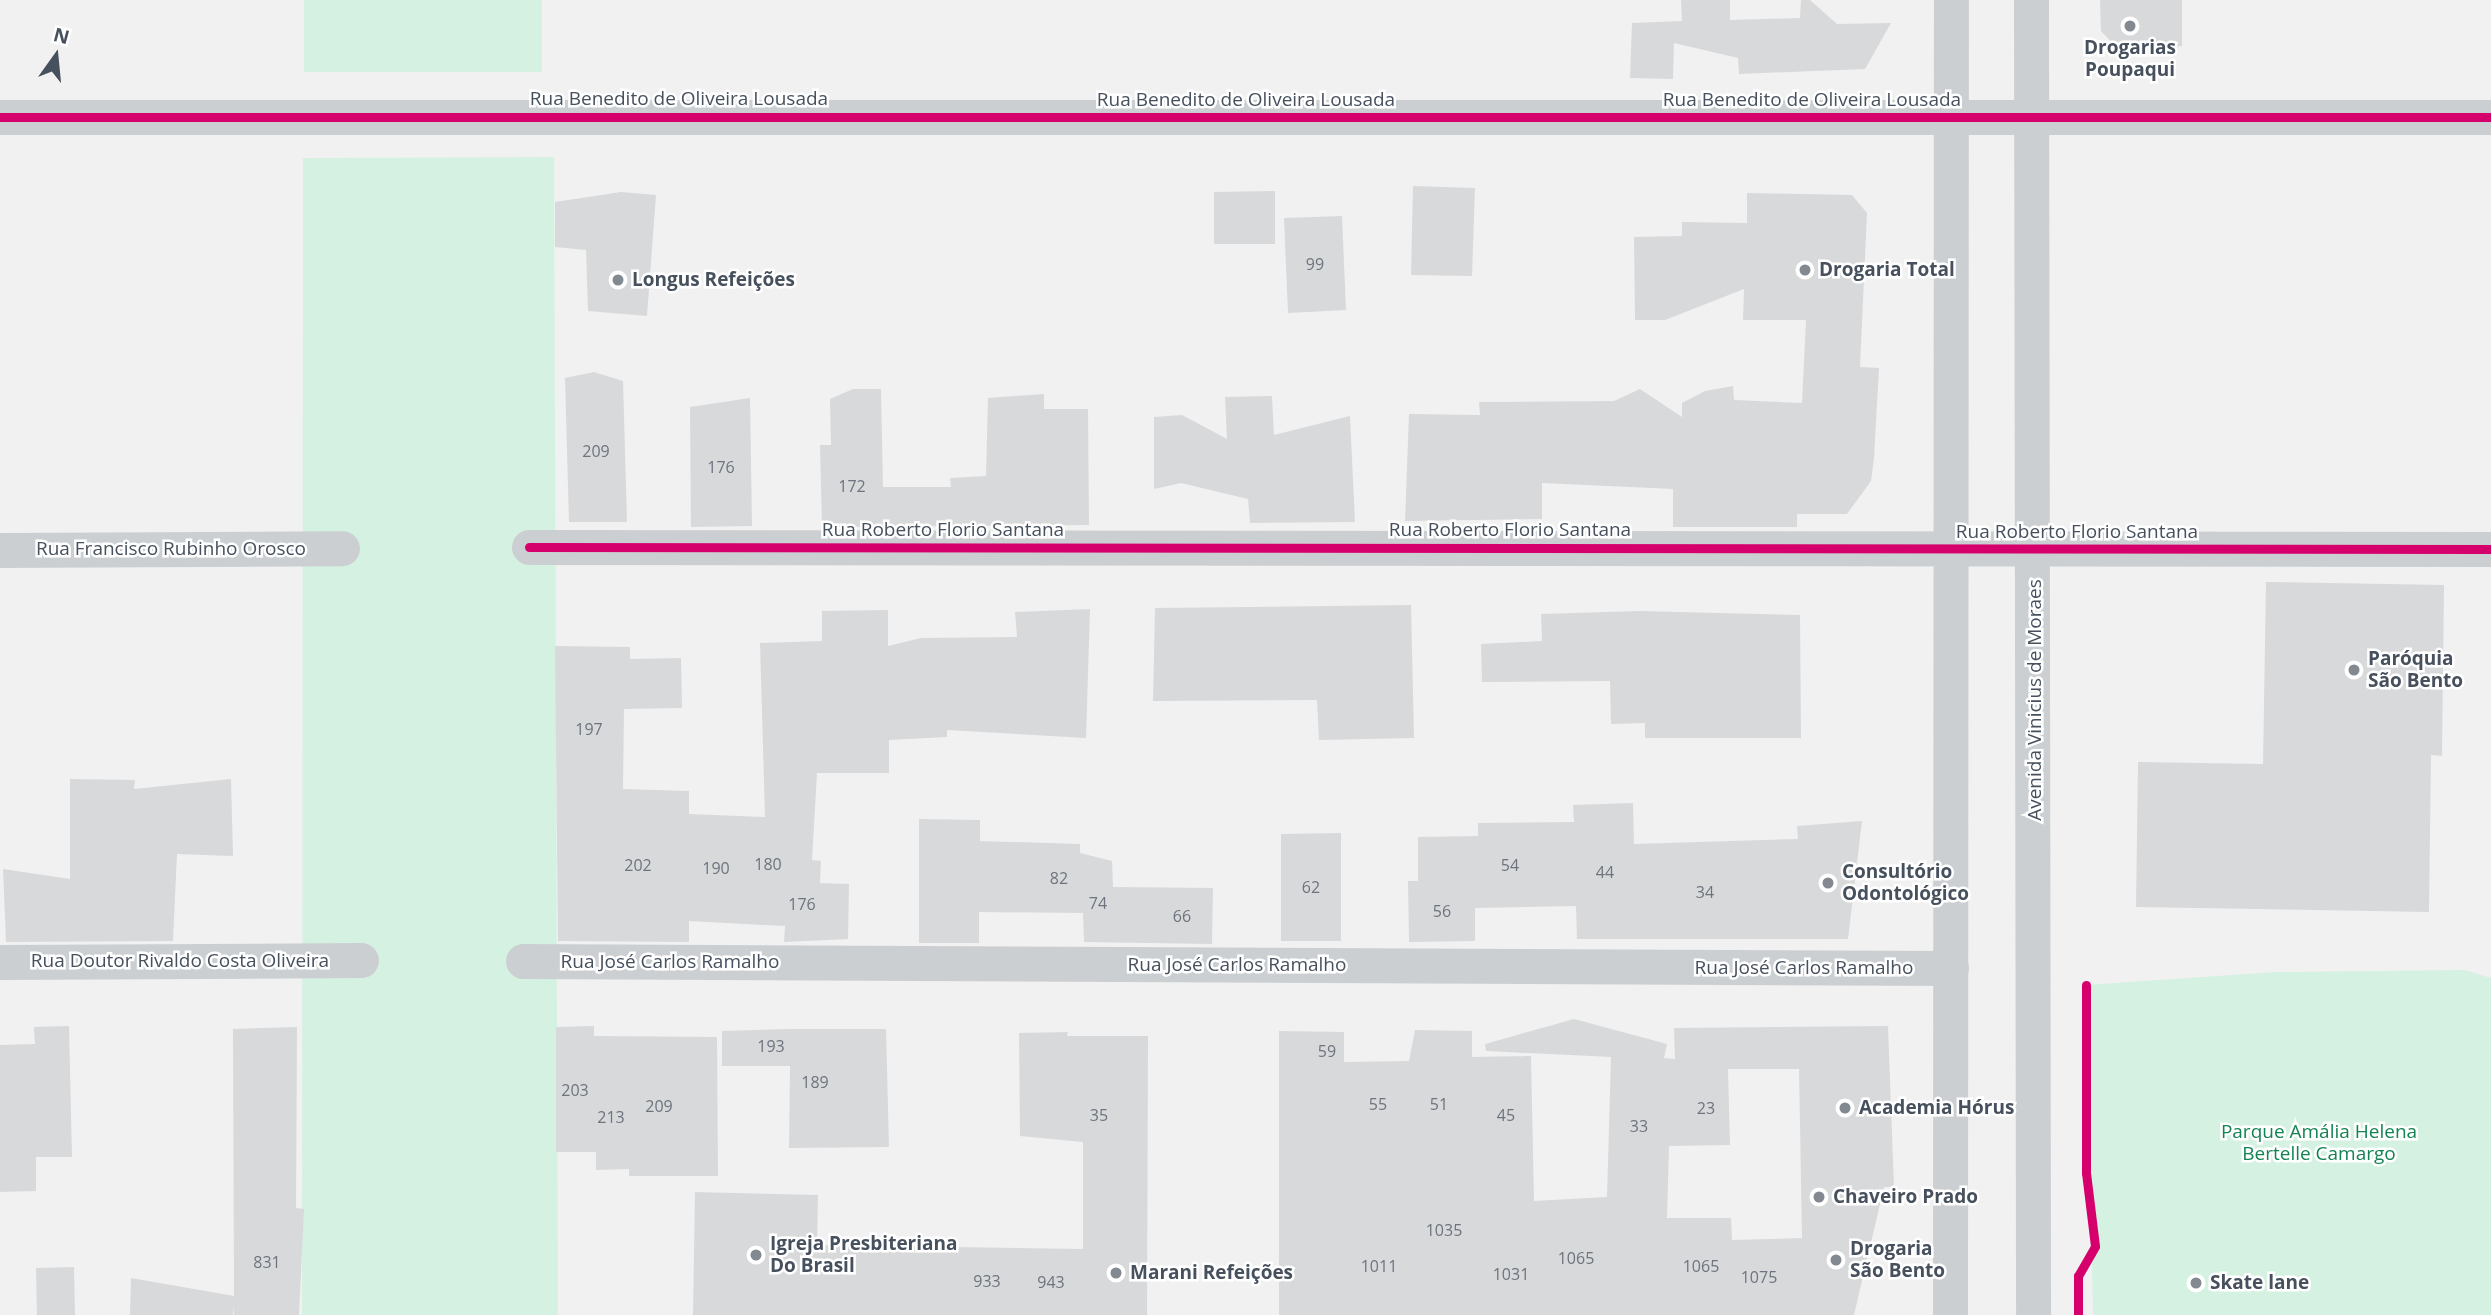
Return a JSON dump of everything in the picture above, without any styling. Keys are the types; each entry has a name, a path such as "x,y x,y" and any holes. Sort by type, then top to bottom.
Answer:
{"street":[{"path":"1950,1315 1951,0"},
{"name":"Avenida Vinicius de Moraes","path":"2031,0 2034,1315"},
{"name":"Rua Benedito de Oliveira Lousada","path":"0,117 2491,117"},
{"name":"Rua Roberto Florio Santana","path":"529,547 2491,549"},
{"name":"Rua Francisco Rubinho Orosco","path":"0,550 342,548"},
{"name":"Rua Doutor Rivaldo Costa Oliveira","path":"0,962 361,960"},
{"name":"Rua José Carlos Ramalho","path":"523,961 1951,968"}],"green space":[{"path":"304,0 542,0 542,72 304,72"},
{"path":"554,157 558,1315 302,1315 303,158"},
{"name":"Parque Amália Helena Bertelle Camargo","path":"2464,970 2491,978 2491,1315 2093,1315 2086,985 2276,972"}],"building":[{"path":"1681,0 1730,0 1730,20 1800,18 1801,0 1810,0 1837,24 1891,23 1865,69 1739,74 1738,58 1674,43 1673,79 1630,78 1632,23 1682,21"},
{"path":"2100,0 2182,0 2182,46 2121,52 2101,31"},
{"path":"1413,186 1475,188 1472,276 1411,275"},
{"path":"1275,191 1275,244 1214,244 1214,192"},
{"name":"Longus Refeições","path":"621,192 656,195 647,316 588,311 586,250 555,247 555,202"},
{"path":"1747,193 1852,195 1867,213 1860,367 1879,368 1874,458 1871,481 1847,514 1797,514 1797,527 1673,527 1673,489 1542,483 1542,519 1405,521 1409,414 1480,415 1479,402 1614,401 1640,389 1682,417 1682,403 1705,391 1733,386 1734,400 1802,403 1806,320 1743,320 1744,289 1665,320 1635,320 1634,237 1682,236 1682,222 1747,223"},
{"path":"1342,216 1346,310 1288,313 1284,218"},
{"path":"594,372 623,381 627,522 569,522 565,378"},
{"path":"853,389 881,389 883,487 951,487 950,478 986,476 988,398 1044,394 1044,409 1088,409 1089,525 822,527 820,445 831,445 830,399"},
{"path":"1272,396 1274,435 1350,416 1355,522 1250,523 1248,499 1181,483 1154,489 1154,417 1182,415 1227,439 1225,397"},
{"path":"750,398 752,526 691,527 690,407"},
{"name":"Paróquia São Bento","path":"2266,582 2444,585 2442,756 2431,755 2429,912 2136,907 2138,762 2263,764"},
{"path":"1411,605 1414,738 1319,740 1317,700 1153,701 1155,608"},
{"path":"1090,609 1086,738 947,730 947,737 889,740 889,773 817,773 812,860 821,861 820,883 849,884 848,939 784,942 785,926 689,921 689,942 558,941 555,646 630,647 630,659 681,658 682,708 624,709 623,789 689,791 689,814 765,817 760,643 822,641 822,611 888,610 888,646 921,638 1017,637 1015,612"},
{"path":"1639,611 1800,615 1801,738 1645,738 1645,723 1611,724 1610,681 1482,682 1481,644 1542,641 1541,614"},
{"path":"70,779 135,780 134,789 231,779 233,856 177,854 173,941 6,942 3,869 70,879"},
{"path":"1633,803 1634,844 1798,839 1797,826 1862,821 1848,939 1577,939 1576,906 1475,908 1475,941 1409,942 1408,881 1418,881 1418,837 1478,836 1478,823 1574,822 1573,805"},
{"path":"919,819 980,820 980,841 1080,844 1080,853 1112,861 1113,887 1213,888 1212,944 1084,942 1083,913 979,912 979,943 919,943"},
{"path":"1341,833 1341,941 1281,941 1281,834"},
{"path":"1574,1019 1667,1044 1664,1058 1675,1059 1674,1028 1888,1026 1894,1187 1884,1187 1854,1315 1279,1315 1279,1031 1344,1032 1344,1062 1409,1061 1415,1030 1472,1031 1472,1057 1531,1056 1534,1201 1607,1197 1611,1057 1486,1051 1485,1044","holes":["1728,1069 1799,1069 1802,1238 1732,1240 1731,1218 1667,1218 1669,1146 1730,1145"]},
{"path":"69,1026 72,1157 36,1157 36,1191 0,1192 0,1045 35,1044 34,1027"},
{"path":"594,1026 594,1036 717,1037 718,1176 629,1176 629,1169 596,1170 596,1152 556,1152 556,1027"},
{"path":"297,1027 296,1208 304,1209 299,1315 234,1315 234,1306 233,1315 130,1315 131,1278 234,1296 233,1029"},
{"path":"886,1029 889,1147 789,1148 790,1066 722,1066 722,1031"},
{"path":"1068,1032 1067,1036 1148,1036 1147,1315 693,1315 695,1192 818,1195 817,1245 1083,1249 1083,1142 1020,1136 1019,1033"},
{"path":"74,1267 75,1315 37,1315 36,1268"}],"cycle path":[{"path":"0,117 2491,117"},
{"path":"529,547 2491,549"},
{"path":"2078,1315 2078,1276 2095,1246 2086,1173 2086,985"}],"place":[{"name":"Drogarias Poupaqui","path":"2130,26"},
{"name":"Drogaria Total","path":"1805,270"},
{"name":"Longus Refeições","path":"618,280"},
{"name":"Paróquia São Bento","path":"2354,670"},
{"name":"Consultório Odontológico","path":"1828,883"},
{"name":"Academia Hórus","path":"1845,1108"},
{"name":"Chaveiro Prado","path":"1819,1197"},
{"name":"Igreja Presbiteriana Do Brasil","path":"756,1255"},
{"name":"Drogaria São Bento","path":"1836,1260"},
{"name":"Marani Refeições","path":"1116,1273"},
{"name":"Skate lane","path":"2196,1283"}]}
